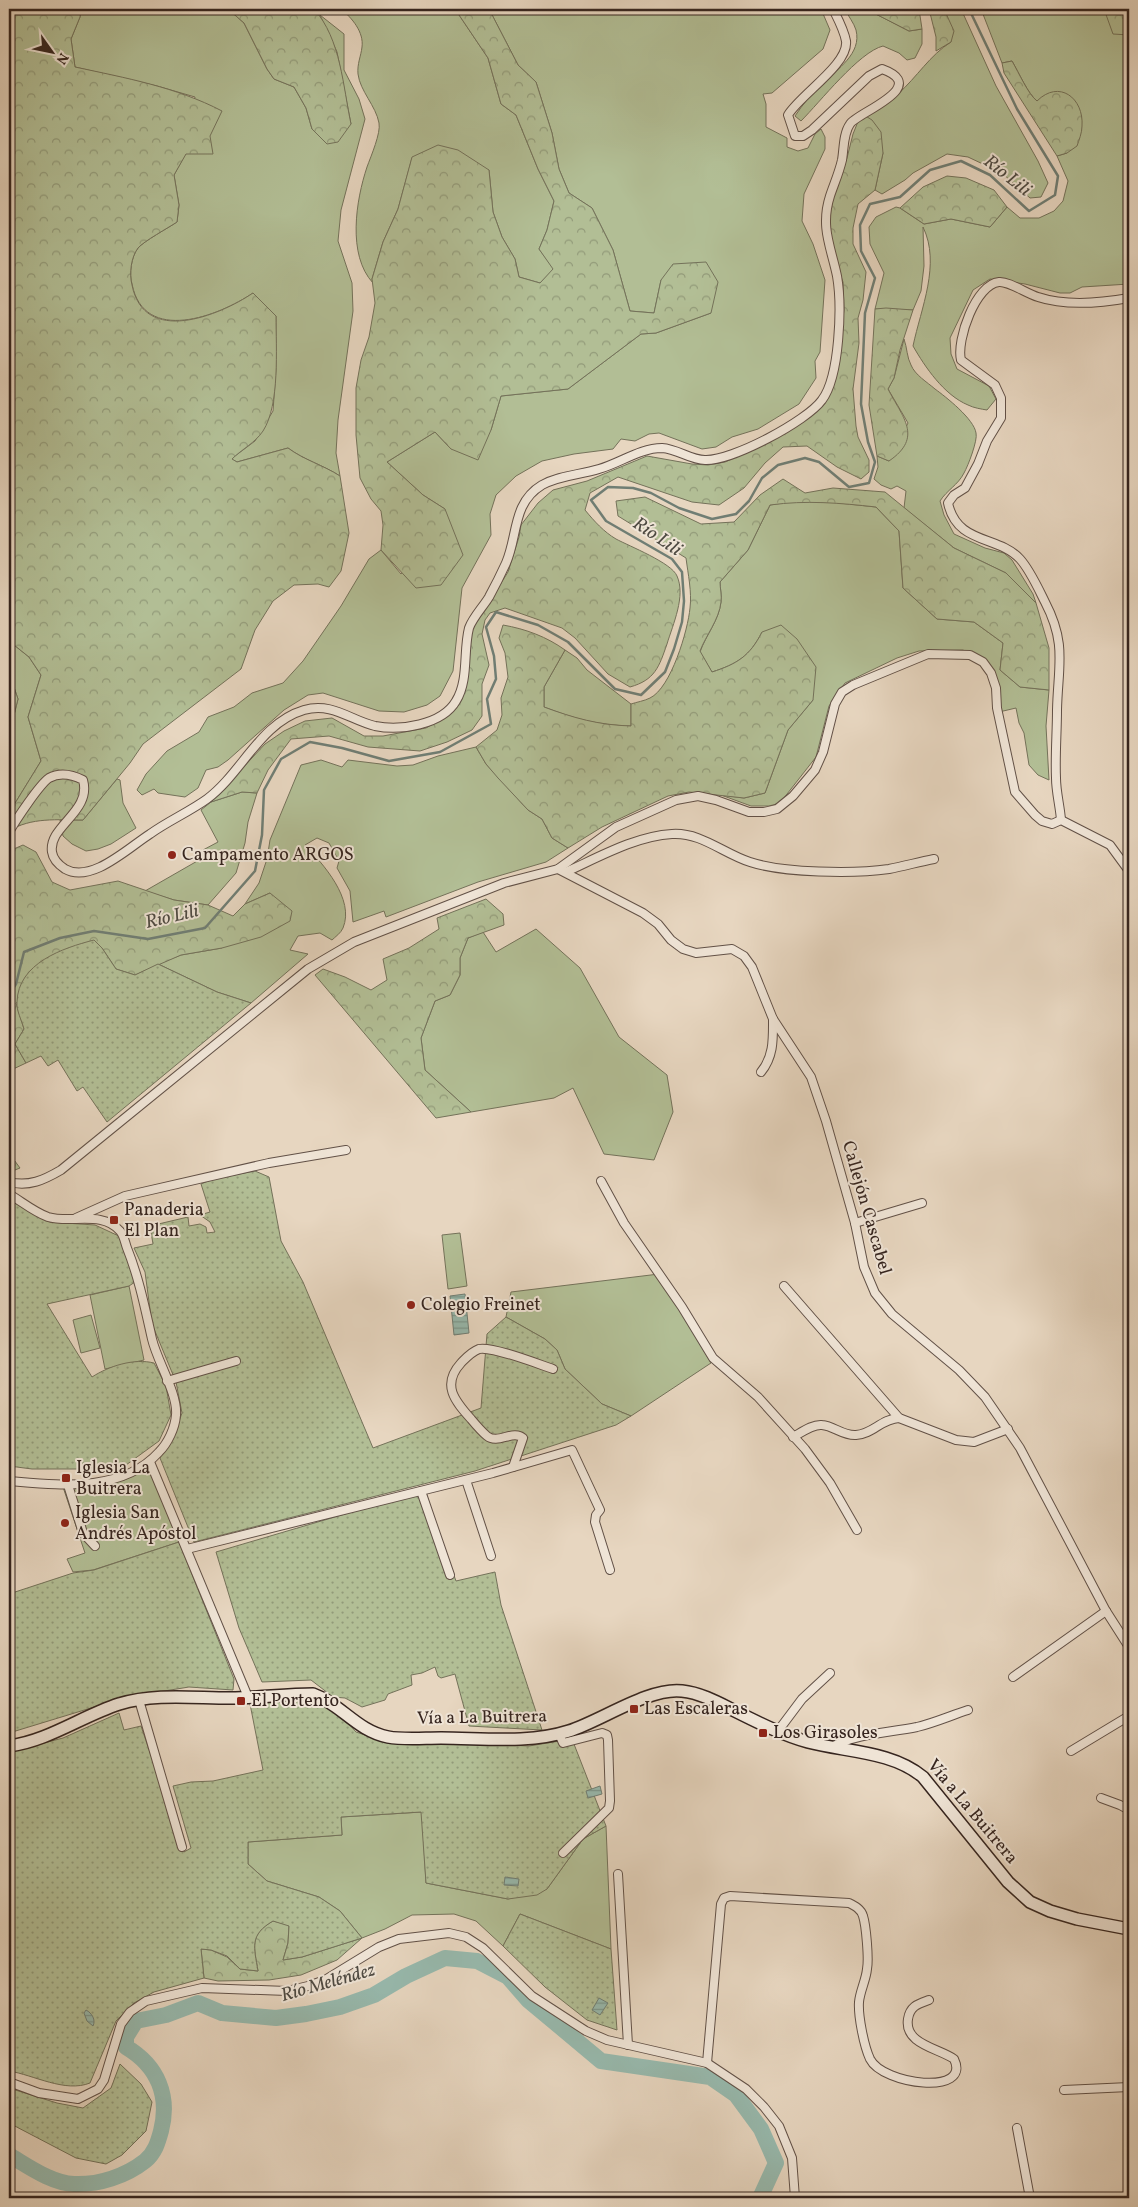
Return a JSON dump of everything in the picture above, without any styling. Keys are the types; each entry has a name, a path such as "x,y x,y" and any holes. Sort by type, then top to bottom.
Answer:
{"street":[{"path":"9,832 48,779 60,775 75,776 83,780 85,788 84,797 79,807 54,838 51,850 57,864 71,872 85,872 102,867 152,832 208,798 241,766 263,737 281,722 301,710 322,706 340,711 374,726 399,727 426,723 442,715 456,702 463,684 470,625 490,596 508,559 516,519 523,504 532,492 567,475 600,469 645,451 662,448 675,450 700,461 711,460 762,442 813,410 824,399 830,385 839,322 839,298 836,275 828,246 826,225 828,201 842,162 850,122 858,116 880,106 892,95 898,85 898,79 894,73 882,69 870,76 812,130 803,136 795,136 788,115 794,105 845,54 846,43 833,9"},
{"path":"1062,820 1056,780 1058,695 1061,664 1059,635 1046,603 1020,559 1004,548 970,535 950,512 948,503 965,488 978,464 987,441 1001,418 1001,398 995,385 962,360 960,344 966,321 978,299 998,282 1009,284 1040,298 1098,303 1129,298"},
{"path":"9,1182 31,1184 46,1179 61,1170 295,979 308,969 354,942 504,883 558,869 616,827 676,800 698,796 716,800 749,812 777,810 793,796 815,770 823,752 835,704 842,692 853,685 928,654 970,656 983,662 991,673 996,688 996,708 1015,792 1042,821 1052,824 1062,820 1110,845 1129,871"},
{"path":"566,872 638,841 673,834 699,838 748,862 766,866 819,871 888,869 934,859"},
{"name":"Callejón Cascabel","path":"558,869 643,913 658,924 683,949 696,952 732,949 744,956 752,967 774,1019 811,1077 832,1157 855,1223 864,1267 875,1293 892,1314 964,1375 985,1397 1020,1448 1106,1611 1129,1646"},
{"path":"762,1072 769,1063 772,1054 774,1019"},
{"path":"74,1219 125,1196 269,1162 346,1150"},
{"path":"601,1181 624,1223 682,1307 712,1358 758,1398 793,1436 819,1467 857,1530"},
{"path":"9,1194 47,1216 63,1220 100,1219 111,1223 121,1232 138,1275 153,1345 168,1381 177,1414 172,1432 164,1447 150,1462 134,1472 114,1479 68,1485 9,1481"},
{"path":"855,1223 922,1203"},
{"path":"784,1286 899,1418"},
{"path":"514,1467 523,1438 517,1435 495,1440 487,1436 458,1404 452,1394 451,1381 455,1370 470,1353 480,1349 497,1351 553,1369"},
{"path":"168,1381 236,1361"},
{"path":"793,1436 813,1426 823,1425 844,1434 857,1435 868,1432 889,1418 899,1418 956,1440 974,1442 1008,1429"},
{"path":"187,1549 466,1480 572,1450 600,1510 596,1515 595,1522 610,1570"},
{"path":"150,1462 248,1697"},
{"path":"466,1480 490,1556"},
{"path":"68,1485 83,1532 95,1546"},
{"path":"422,1491 450,1575"},
{"path":"1013,1677 1106,1611"},
{"path":"778,1731 802,1699 830,1673"},
{"name":"Vía a La Buitrera","path":"9,1746 31,1741 120,1704 138,1700 185,1696 248,1697 314,1694 325,1698 361,1727 389,1737 515,1739 559,1734 642,1700 666,1692 682,1691 708,1699 778,1731 830,1748 884,1757 912,1768 923,1777 1008,1882 1030,1902 1050,1911 1077,1919 1129,1929"},
{"path":"138,1700 182,1847"},
{"path":"830,1748 844,1740 878,1732 918,1727 968,1710"},
{"path":"1071,1751 1129,1716"},
{"path":"559,1734 563,1744 605,1734 608,1740 609,1759 609,1808 574,1845 563,1853"},
{"path":"1101,1798 1129,1810"},
{"path":"618,1874 628,2045"},
{"path":"707,2063 721,1904 724,1898 730,1896 849,1903 858,1908 863,1915 868,1960 859,2001 859,2015 870,2059 879,2070 893,2077 921,2083 943,2082 951,2079 956,2073 957,2065 954,2059 914,2039 909,2033 907,2027 909,2013 916,2005 929,2000"},
{"path":"9,2082 39,2093 78,2099 90,2095 98,2089 104,2080 121,2024 130,2012 146,2001 202,1988 287,1991 325,1980 379,1947 392,1942 449,1933 466,1937 483,1948 532,1996 578,2026 608,2040 707,2063 746,2089 779,2126 792,2158 795,2198"},
{"path":"1064,2090 1129,2087"},
{"path":"1017,2128 1030,2198"}],"green space":[{"path":"9,9 81,9 80,17 71,39 75,67 169,89 222,111 210,136 213,154 186,154 174,175 179,205 177,222 138,248 131,266 132,285 139,304 151,315 167,320 184,321 203,317 239,302 253,293 276,316 275,392 268,420 260,435 232,459 237,462 288,448 340,476 349,533 341,571 329,587 318,584 294,585 273,601 255,630 241,669 143,744 130,763 83,820 35,821 9,831 9,813 41,761 28,717 41,675 29,657 9,641"},
{"path":"81,9 228,9 244,23 274,79 294,87 306,108 312,129 351,124 337,52 320,15 344,34 344,70 359,99 365,119 341,210 338,241 352,283 353,311 338,420 336,453 340,476 288,448 237,462 231,459 255,441 273,411 276,369 276,316 253,293 221,310 184,320 167,320 151,314 139,303 131,280 132,261 141,245 177,222 179,205 174,175 186,153 195,97 75,67 71,39 80,17"},
{"path":"228,9 314,9 330,34 343,79 351,124 338,142 327,144 312,129 306,108 294,87 274,79 244,23"},
{"path":"341,9 455,9 488,58 501,104 516,115 538,169 554,201 547,230 539,249 554,269 540,283 519,277 515,259 502,237 493,212 489,170 412,158 398,209 383,242 372,279 373,283 365,271 360,258 356,227 363,180 377,138 379,123 359,80 361,36 353,21"},
{"path":"455,9 489,9 518,65 536,82 552,133 559,169 569,193 592,208 613,250 630,311 654,313 661,280 673,264 706,262 718,282 711,313 656,333 641,334 568,389 501,396 491,430 478,460 451,449 435,432 387,462 423,495 445,509 463,555 441,585 416,588 381,550 383,525 381,511 371,499 360,478 356,435 356,388 361,360 369,337 375,303 372,279 383,242 398,209 412,157 438,145 458,150 489,170 493,212 502,237 515,259 519,277 540,283 553,269 539,249 547,230 554,201 538,169 516,115 501,104 488,58"},
{"path":"489,9 821,9 830,30 823,49 772,93 763,94 766,104 766,127 787,138 787,147 798,151 808,148 815,134 821,129 825,137 825,149 804,194 802,221 813,244 825,280 820,352 815,361 816,378 799,404 758,429 732,437 716,447 702,449 659,433 649,434 635,441 621,439 613,449 574,454 542,461 516,476 496,495 490,514 491,535 462,588 453,671 440,696 427,705 404,712 379,711 323,693 308,695 284,710 228,760 218,767 206,770 198,788 185,797 158,793 154,789 142,795 137,790 146,774 167,751 199,732 208,717 234,707 252,693 283,683 303,661 341,606 369,559 381,550 401,574 445,509 423,495 387,462 435,432 451,449 491,430 501,396 568,389 641,334 656,333 711,313 661,280 654,313 630,311 613,250 592,208 569,193 559,169 552,133 536,82 518,65"},
{"path":"845,9 866,9 909,31 922,29 922,44 915,58 907,60 899,53 883,46 873,50 852,67 801,121 795,116 801,107 852,54 857,39 856,30"},
{"path":"866,9 919,9 922,29 909,31"},
{"path":"929,9 944,9 954,31 951,42 936,51 936,37"},
{"path":"944,9 961,9 996,86 1038,161 1048,183 1041,197 1030,198 1002,173 968,157 947,154 913,173 882,194 875,190 883,153 864,115 882,106 894,97 943,47 951,42"},
{"path":"981,9 1129,9 1129,284 1082,287 1070,293 1060,293 1025,284 990,279 973,290 950,338 951,354 957,369 989,386 996,399 987,410 970,406 951,395 929,371 913,346 930,271 928,241 923,227 924,266 921,291 913,310 875,309 884,273 870,244 869,227 876,217 896,207 924,224 951,219 990,227 1007,207 1020,218 1039,218 1054,211 1063,201 1068,181 1057,156 1067,153 1012,61 1002,63"},
{"path":"1104,9 1129,9 1129,35 1113,34"},
{"path":"1012,61 1027,88 1037,101 1045,95 1061,92 1069,95 1079,107 1082,116 1081,134 1077,146 1067,153 1057,156 1004,73 1002,63"},
{"path":"864,115 872,120 881,132 883,153 875,190 858,204 853,228 853,244 866,272 863,300 858,318 859,343 853,389 858,437 869,460 869,472 861,479 837,467 807,446 783,447 765,463 744,488 719,505 692,502 618,477 590,493 585,510 599,526 616,539 650,555 667,566 677,576 679,584 679,601 675,619 661,659 655,672 645,681 630,687 608,674 575,638 562,628 505,608 490,613 485,620 482,634 489,665 482,684 482,716 472,730 447,742 420,751 368,747 329,736 291,739 268,770 257,793 242,792 211,802 265,744 284,731 305,721 332,718 364,736 383,736 426,728 443,718 462,683 472,629 508,572 521,525 538,503 553,490 587,481 647,456 692,464 708,465 725,462 757,448 786,431 825,394 841,332 844,310 843,282 831,250 828,208 847,158 853,134 859,119"},
{"path":"947,176 966,178 994,190 1007,207 990,227 951,219 924,224 900,208 923,187"},
{"path":"875,309 913,310 900,350 894,378 888,389 904,418 908,435 906,444 889,461 877,456 869,405"},
{"path":"904,339 910,362 915,372 959,409 970,421 976,433 974,447 964,473 940,501 944,515 954,534 985,548 1004,553 1012,560 1033,594 1036,603 1006,573 954,548 904,508 906,491 897,486 891,489 881,485 874,479 878,467 877,456 889,461 908,423 888,389 894,378"},
{"path":"783,479 805,493 833,488 885,492 954,548 1006,573 1036,603 1049,648 1049,690 1020,687 1000,670 1003,643 974,622 937,619 903,588 899,531 876,507 823,503 770,505 748,550 720,582 720,609 700,651 712,672 729,666 742,658 753,647 762,632 781,625 797,639 816,667 813,700 788,730 765,793 744,798 689,792 668,796 602,827 568,848 552,838 542,819 528,810 498,778 486,764 476,747 497,730 502,715 501,698 508,677 505,653 499,638 503,625 536,634 565,650 544,687 544,707 586,720 631,726 631,704 648,699 658,692 665,683 677,658 689,618 690,589 686,558 618,516 616,501 645,497 701,524 734,522 760,495"},
{"path":"796,501 830,502 876,507 899,531 903,588 937,619 974,622 1003,643 1000,670 1020,687 1049,690 1046,726 1049,780 1038,775 1029,765 1024,733 1019,723 1016,708 999,712 995,675 987,662 963,650 919,651 897,658 845,683 829,706 816,757 780,803 769,806 751,806 721,795 744,798 765,793 788,730 813,700 762,632 753,647 742,658 729,666 712,672 700,652 720,609 720,582 748,550 770,505"},
{"path":"9,641 29,657 41,675 28,717 41,761 9,813 9,735 18,699 9,673"},
{"path":"565,650 577,658 587,670 631,704 631,726 586,721 544,707 544,687"},
{"path":"9,673 18,699 9,735"},
{"path":"476,747 486,764 528,810 542,819 552,838 568,848 546,862 478,882 386,917 384,911 353,922 350,891 337,868 339,861 329,843 317,838 305,845 328,872 345,905 346,917 343,928 332,940 320,933 298,936 290,950 308,954 251,1003 217,992 158,964 181,955 222,948 270,893 245,904 259,883 267,859 270,840 301,765 321,760 342,767 348,760 397,766 413,765 438,756"},
{"path":"117,779 120,780 123,803 136,828 111,844 98,849 86,851 72,844 63,836 60,820 83,820"},
{"path":"242,792 257,793 236,873 208,905 174,900 145,891 206,856 203,850 218,842 201,810 211,802"},
{"path":"23,845 36,852 52,882 70,890 118,881 174,900 208,905 233,916 245,904 270,893 292,911 290,921 261,937 222,948 181,955 135,975 116,969 102,948 16,1003 24,1029 15,1044 26,1063 9,1071 9,851"},
{"path":"486,899 503,914 504,925 468,938 460,958 460,975 450,995 435,1001 421,1038 425,1070 471,1112 436,1118 315,975 323,969 371,990 387,980 383,959 409,948 439,929 437,918"},
{"path":"536,929 580,968 619,1037 667,1075 673,1112 654,1160 604,1154 573,1088 554,1098 471,1112 425,1070 421,1038 435,1001 450,995 460,975 460,958 468,938 483,932 496,952"},
{"path":"94,940 102,948 116,969 135,975 158,964 217,992 251,1003 107,1122 83,1087 77,1091 58,1060 48,1066 41,1056 26,1063 15,1044 24,1029 18,1012 17,1002 19,988 25,977 44,959"},
{"path":"9,1153 20,1168 10,1172 9,1172"},
{"path":"255,1171 269,1177 281,1241 303,1282 373,1448 481,1408 487,1334 506,1317 545,1339 557,1350 565,1369 602,1404 631,1416 616,1425 475,1471 194,1542 160,1458 173,1438 182,1413 176,1382 152,1324 145,1272 134,1248 153,1244 150,1226 188,1217 189,1226 200,1224 206,1227 207,1233 215,1232 210,1222 200,1215 210,1212 201,1184 213,1179"},
{"path":"9,1200 50,1222 95,1225 121,1237 138,1280 129,1286 47,1304 92,1377 106,1369 122,1364 146,1362 154,1363 166,1386 171,1415 159,1441 126,1465 76,1469 32,1469 9,1466"},
{"path":"460,1233 467,1286 448,1289 442,1235"},
{"path":"659,1274 711,1363 631,1416 602,1404 565,1369 557,1350 545,1339 506,1317 511,1292"},
{"path":"129,1286 144,1360 105,1369 90,1295"},
{"path":"91,1315 100,1348 81,1353 73,1320"},
{"path":"148,1467 179,1542 93,1570 73,1572 67,1559 85,1553 63,1487 124,1480"},
{"path":"423,1491 456,1581 495,1572 501,1605 542,1730 469,1726 455,1674 441,1678 438,1676 435,1667 422,1673 411,1675 412,1685 388,1694 385,1700 362,1707 345,1698 333,1697 311,1680 262,1682 239,1628 216,1552"},
{"path":"179,1542 234,1679 233,1690 189,1687 127,1697 9,1733 9,1594 73,1573 94,1570"},
{"path":"283,1701 318,1703 339,1713 356,1732 377,1739 529,1746 572,1739 606,1826 583,1839 547,1889 537,1895 508,1899 426,1883 421,1812 341,1817 342,1835 248,1842 248,1864 267,1881 319,1897 340,1911 362,1938 302,1957 283,1960 288,1943 289,1926 273,1921 260,1931 255,1942 258,1971 240,1969 227,1956 211,1950 201,1949 204,1978 154,1992 134,2003 116,2021 90,2083 80,2086 60,2085 9,2071 9,1752 63,1738 119,1713 124,1730 141,1726 184,1852 191,1848 173,1786 191,1782 213,1781 263,1770 250,1704"},
{"path":"422,1812 426,1883 508,1899 547,1889 583,1839 606,1826 611,1949 520,1914 503,1946 476,1921 454,1914 412,1915 362,1938 340,1911 319,1897 267,1881 248,1864 248,1842 342,1835 341,1817"},
{"path":"520,1914 611,1949 617,2030 587,2020 545,1987 503,1946"},
{"path":"273,1921 289,1925 288,1943 283,1960 302,1957 362,1938 337,1960 301,1975 269,1980 218,1981 204,1978 201,1949 211,1950 227,1957 240,1969 258,1971 255,1942 260,1931"},
{"path":"120,2064 141,2084 152,2102 146,2131 122,2155 106,2164 76,2158 9,2123 9,2088 57,2103 83,2108 111,2088"}],"water":[{"path":"465,1294 469,1333 454,1335 450,1296"},
{"path":"600,1786 602,1794 588,1798 586,1791"},
{"path":"505,1877 519,1879 518,1886 504,1885"},
{"path":"599,1998 608,2003 600,2015 592,2010"},
{"path":"86,2010 93,2017 93,2026 87,2021 84,2013"}],"waterway":[{"name":"Río Lili","path":"9,995 16,984 24,952 60,938 94,931 148,939 205,928 255,871 262,835 264,790 281,759 310,742 342,748 389,761 440,752 491,724 487,699 496,679 494,656 486,627 496,612 538,625 568,642 615,689 641,695 665,672 674,649 682,622 684,601 682,572 672,559 606,521 591,500 608,487 633,488 651,493 679,508 712,519 736,514 749,501 762,478 778,465 805,458 819,462 849,487 869,483 875,462 868,442 861,404 865,313 875,278 861,251 860,225 870,204 900,197 930,170 961,161 990,175 1029,211 1055,195 1058,176 1017,109 969,9"},
{"name":"Río Meléndez","path":"9,2155 48,2177 57,2181 74,2184 93,2183 121,2175 148,2158 156,2147 160,2135 164,2106 159,2083 154,2073 146,2063 126,2047 126,2037 136,2021 166,2015 198,2003 222,2013 276,2018 306,2014 340,2007 374,1995 406,1976 445,1958 477,1961 508,1977 528,2000 601,2061 710,2077 736,2095 761,2129 776,2163 760,2198"}],"place":[{"name":"Campamento ARGOS","path":"172,855"},
{"name":"Panaderia El Plan","path":"114,1220"},
{"name":"Colegio Freinet","path":"411,1305"},
{"name":"Iglesia La Buitrera","path":"66,1478"},
{"name":"Iglesia San Andrés Apóstol","path":"65,1523"},
{"name":"El Portento","path":"241,1701"},
{"name":"Las Escaleras","path":"634,1709"},
{"name":"Los Girasoles","path":"763,1733"}]}
